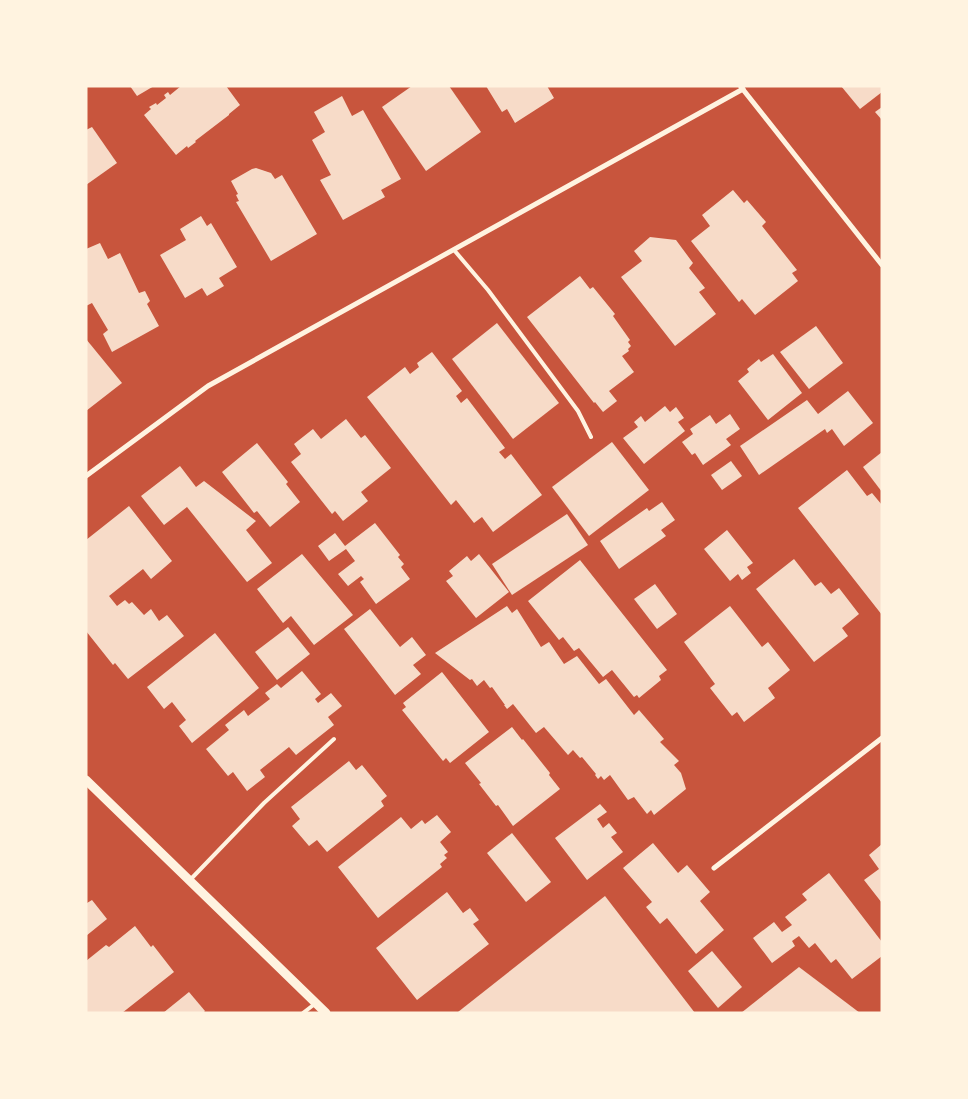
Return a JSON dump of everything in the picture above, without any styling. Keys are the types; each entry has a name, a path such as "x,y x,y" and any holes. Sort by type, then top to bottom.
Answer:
{"street":[{"path":"86,476 208,386 742,88 882,265"},
{"path":"714,868 882,738"},
{"path":"86,780 326,1013"}],"lane":[{"path":"454,250 488,290 578,411 591,437"},
{"path":"190,880 264,804 334,739"},
{"path":"303,1013 316,1003"}],"building":[{"path":"130,86 154,86 137,96"},
{"path":"181,86 226,86 240,105 196,142 188,148 187,146 176,155 144,115 151,109 149,107 156,103 157,105 166,98 164,95 168,92 170,95"},
{"path":"412,86 449,86 481,132 426,171 382,107"},
{"path":"486,86 547,86 554,98 515,123 507,109 502,112"},
{"path":"841,86 882,86 882,92 860,109"},
{"path":"342,96 352,116 363,110 401,179 381,190 385,197 343,220 320,180 331,175 312,140 325,132 314,112"},
{"path":"882,107 882,120 875,112"},
{"path":"92,127 117,163 86,185 86,130"},
{"path":"256,168 271,173 275,179 282,175 317,234 271,261 236,202 239,201 236,195 238,194 231,181"},
{"path":"733,190 744,203 747,200 766,222 762,226 797,270 792,273 798,281 755,315 742,299 739,302 691,241 710,226 702,215"},
{"path":"201,216 207,226 211,223 237,267 219,278 224,286 207,296 202,288 185,298 160,255 186,240 180,229"},
{"path":"650,237 676,240 693,263 689,268 705,288 699,292 716,314 675,346 621,277 642,261 634,251"},
{"path":"100,243 108,259 120,253 139,293 145,291 150,301 147,304 159,326 112,352 103,334 108,330 92,303 86,306 86,249"},
{"path":"580,276 590,289 593,287 615,314 613,316 630,340 628,342 631,346 628,349 629,351 622,356 634,372 609,391 617,401 603,412 527,317"},
{"path":"497,323 559,403 513,439 452,359"},
{"path":"816,326 843,363 809,389 780,352"},
{"path":"86,339 122,383 86,411"},
{"path":"432,352 462,391 456,396 461,403 467,398 505,448 499,452 505,459 511,454 542,495 493,532 482,517 474,523 456,500 451,505 367,397 405,367 410,374 419,367 417,363"},
{"path":"773,354 802,393 768,420 738,381 749,372 747,369 759,359 761,362"},
{"path":"848,391 873,423 844,446 832,429 827,433 825,429 759,475 740,446 807,400 818,414"},
{"path":"665,406 670,412 676,407 684,418 678,422 685,431 644,464 623,438 638,427 634,422 641,416 645,422"},
{"path":"730,414 740,429 726,439 731,445 703,465 695,453 692,455 682,442 693,434 690,429 710,415 716,424"},
{"path":"346,419 361,438 365,435 391,468 361,492 368,501 343,521 335,511 332,514 291,462 301,454 294,444 313,429 321,439"},
{"path":"612,442 649,490 589,536 552,487"},
{"path":"257,443 288,482 286,484 300,502 270,527 257,511 254,513 222,472"},
{"path":"882,452 882,492 863,467"},
{"path":"731,461 742,476 722,490 711,475"},
{"path":"180,466 196,487 204,481 256,521 246,530 272,563 247,582 187,507 164,525 141,496"},
{"path":"847,470 867,496 872,493 882,505 882,615 798,508"},
{"path":"662,502 675,520 661,530 666,536 619,569 600,541 647,508 649,511"},
{"path":"129,506 172,561 151,579 143,569 109,596 117,606 125,600 129,604 132,602 144,615 151,609 159,621 167,615 184,636 128,679 115,663 113,665 86,631 86,540"},
{"path":"567,514 588,545 512,595 492,564"},
{"path":"375,523 400,555 398,557 404,564 401,567 410,579 376,604 360,582 364,579 361,576 348,586 338,574 355,561 346,549 329,561 318,546 335,533 345,546"},
{"path":"727,530 753,563 747,567 751,573 742,580 738,574 730,581 704,549"},
{"path":"302,554 353,615 314,645 291,616 283,623 257,589"},
{"path":"479,554 509,592 476,618 446,581 453,576 449,571 467,556 471,561"},
{"path":"794,559 815,586 821,582 831,594 839,588 859,614 842,628 848,636 814,662 756,589"},
{"path":"580,560 667,670 659,676 661,680 639,698 637,695 634,697 612,670 603,677 579,648 574,651 563,637 559,640 528,601"},
{"path":"655,584 677,614 657,629 634,599"},
{"path":"507,606 512,613 517,609 541,647 549,642 564,664 577,656 599,684 606,679 634,715 639,710 664,739 660,742 679,761 674,765 681,773 686,789 654,815 651,810 647,814 634,797 628,800 610,775 604,780 601,776 598,779 582,757 580,758 573,750 568,755 544,727 536,733 513,704 507,709 492,687 490,688 484,680 477,686 472,679 470,680 435,653"},
{"path":"730,606 762,647 768,642 790,670 768,688 775,698 744,722 737,712 732,716 710,688 715,684 684,642"},
{"path":"370,609 400,647 412,637 426,655 413,665 421,674 395,695 344,629"},
{"path":"288,627 310,654 277,680 255,652"},
{"path":"215,633 259,688 192,743 179,726 186,720 172,702 164,709 147,687"},
{"path":"302,671 321,694 315,699 318,703 331,693 342,706 328,717 334,725 296,755 289,747 260,770 265,777 247,791 233,772 228,776 206,749 229,730 225,725 244,710 248,716 270,699 265,693 277,684 281,688"},
{"path":"442,672 489,732 450,763 446,758 443,761 402,710 406,707 403,703"},
{"path":"512,727 550,773 549,775 560,789 513,826 498,805 496,806 479,784 481,783 465,763"},
{"path":"349,761 356,770 362,765 387,796 381,801 384,806 327,852 317,840 309,846 292,826 300,819 291,807"},
{"path":"600,804 607,812 597,819 603,828 609,823 617,833 611,837 623,852 587,880 555,838"},
{"path":"437,815 451,832 440,842 448,852 444,855 447,858 440,864 442,867 378,918 338,867 401,817 411,829 422,820 425,824"},
{"path":"512,833 551,882 526,902 487,853"},
{"path":"653,843 678,873 687,865 710,892 700,901 724,930 696,954 667,918 660,924 646,907 652,902 623,868"},
{"path":"882,844 882,903 864,880 879,869 869,855"},
{"path":"829,873 882,942 882,956 852,979 836,959 831,963 815,943 809,948 799,936 792,941 795,946 772,963 753,938 774,922 782,932 792,925 785,917 807,900 802,894"},
{"path":"447,892 463,913 470,908 479,920 473,924 489,944 417,1000 376,948"},
{"path":"605,896 695,1013 458,1012"},
{"path":"92,900 107,919 86,936 86,902"},
{"path":"135,926 174,972 122,1013 86,1013 86,961 106,945 109,947"},
{"path":"712,951 742,987 718,1008 688,971"},
{"path":"799,967 860,1013 741,1013"},
{"path":"189,992 205,1011 203,1013 163,1013"}]}
